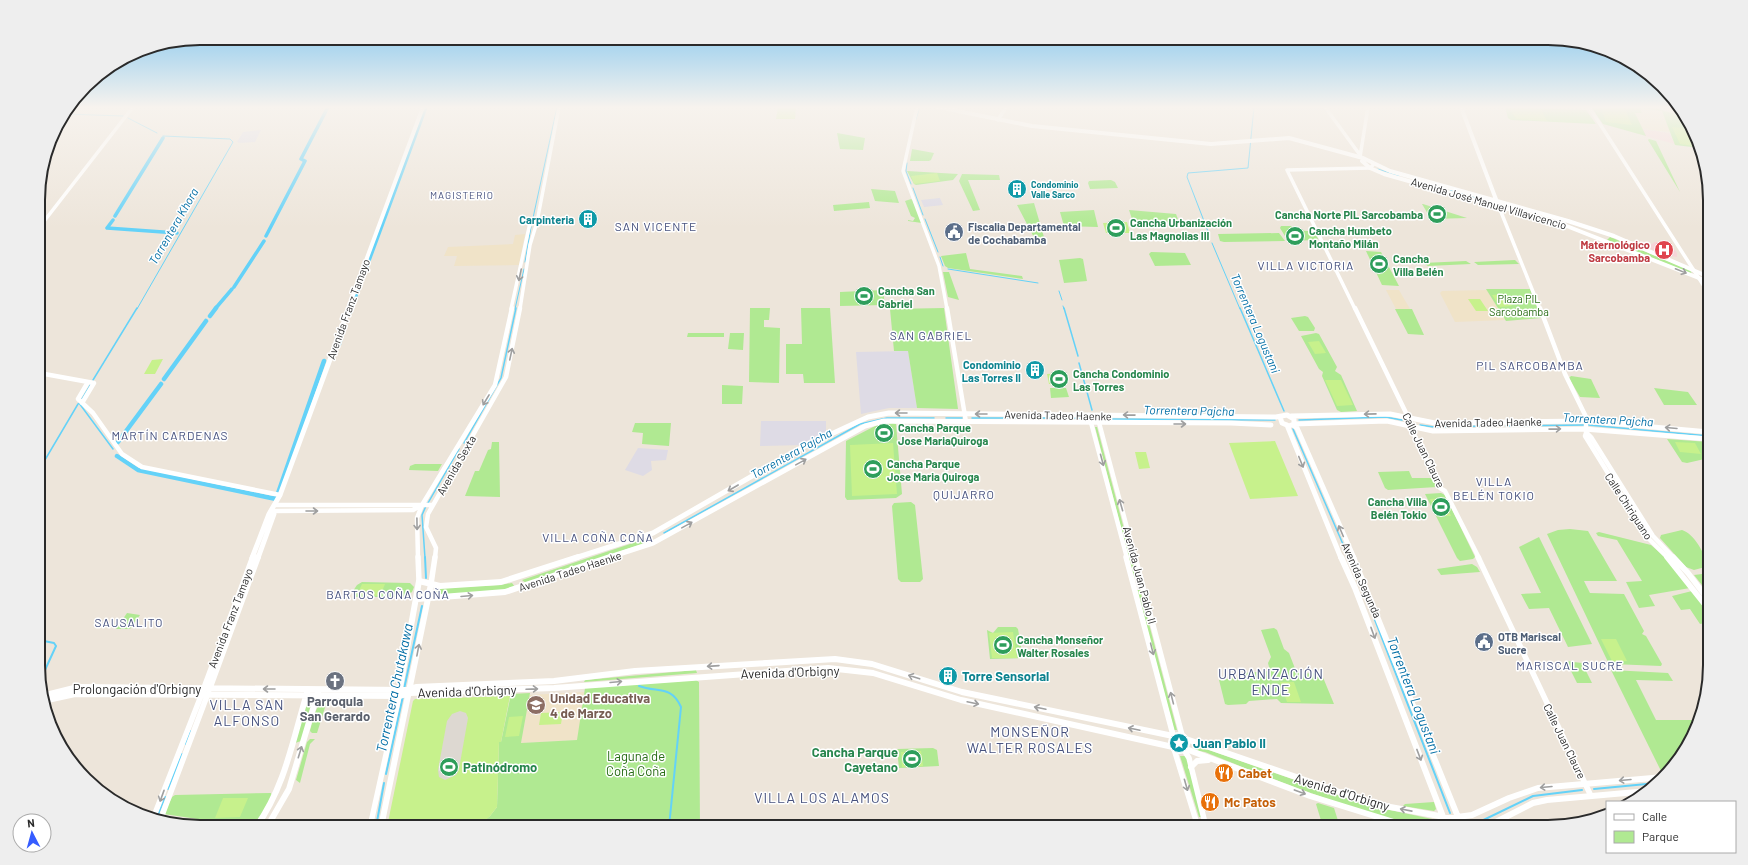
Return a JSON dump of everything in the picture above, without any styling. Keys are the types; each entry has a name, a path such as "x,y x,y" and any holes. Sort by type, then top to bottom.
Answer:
{"main road":[{"name":"Avenida Franz Tamayo","path":"204,696 261,551 274,514 274,508 280,496 408,147"},
{"name":"Avenida José Manuel Villavicencio","path":"1324,147 1360,157 1384,174 1572,227 1703,280"},
{"name":"Calle Chiriguano","path":"1476,147 1499,207"},
{"name":"Avenida José Manuel Villavicencio","path":"1371,166 1568,221 1614,236 1703,275"},
{"name":"Avenida Tadeo Haenke","path":"424,582 440,586 501,582 653,533 802,448 868,417 889,413 1280,417 1286,415 1381,414 1408,417 1435,423 1586,426 1703,432"},
{"path":"1280,417 1290,425 1295,420 1291,416"},
{"name":"Avenida Tadeo Haenke","path":"423,598 505,592 653,544 847,436 876,422 1290,425 1380,421 1433,431 1586,426 1703,438"},
{"name":"Avenida Segunda","path":"1290,425 1342,561 1358,595 1444,818"},
{"name":"Avenida Segunda","path":"1290,425 1297,428 1363,579 1458,818"},
{"name":"Avenida Sexta","path":"382,820 404,692 423,598 424,582"},
{"name":"Avenida Sexta","path":"404,692 423,598 424,582"},
{"name":"Avenida d'Orbigny","path":"404,692 554,681 635,671 835,659 872,664 962,692 1173,736"},
{"name":"Avenida d'Orbigny","path":"404,692 554,688 638,680 828,668 873,673 961,700 1173,748"},
{"name":"Prolongación d'Orbigny","path":"48,695 78,687 307,692 404,692"},
{"path":"261,820 270,808 278,790 307,692"},
{"name":"Prolongación d'Orbigny","path":"49,700 75,694 204,696 307,692"},
{"path":"272,820 289,789 318,692"},
{"path":"1173,736 1184,737 1188,745 1185,750 1179,751 1173,748 1170,741 1173,736"},
{"name":"Avenida d'Orbigny","path":"1184,737 1374,804 1444,818 1458,818 1472,815 1509,798 1538,788 1655,778"},
{"name":"Avenida d'Orbigny","path":"1185,750 1310,796 1387,820"},
{"path":"1191,768 1198,761 1210,760"},
{"path":"1500,820 1533,803 1637,792"}],"street":[{"path":"45,219 101,147"},
{"name":"Avenida Sexta","path":"424,582 417,518 427,505 506,377 517,326 530,247 537,222 551,147"},
{"path":"908,147 903,171 939,266 957,360 966,422"},
{"path":"1353,147 1360,157"},
{"path":"1360,157 1362,147"},
{"path":"1615,147 1703,285"},
{"name":"Calle Juan Claure","path":"1371,166 1287,170 1408,417 1410,426 1440,488 1445,491 1477,554 1478,561 1504,609 1591,796"},
{"name":"Calle Chiriguano","path":"1499,207 1591,437 1653,536 1688,573 1703,593"},
{"name":"Avenida Sexta","path":"424,582 436,548 426,527 428,514 427,505 495,385 530,223"},
{"path":"45,374 88,382 78,399 92,413 122,454 142,467 280,496"},
{"name":"Avenida Juan Pablo II","path":"1089,415 1173,736"},
{"name":"Avenida Juan Pablo II","path":"1097,415 1184,737"},
{"name":"Calle Chiriguano","path":"1586,426 1585,436 1648,538 1675,564 1703,602"},
{"path":"274,508 413,510 427,505"},
{"name":"Avenida Sexta","path":"372,820 404,692"},
{"name":"Avenida Franz Tamayo","path":"155,814 204,696"},
{"name":"Avenida Franz Tamayo","path":"162,815 204,696"},
{"path":"1173,748 1196,820"},
{"path":"1185,750 1204,820"}],"shaded area":[{"path":"940,198 943,205 924,207 921,200"},
{"path":"525,234 519,265 454,266 457,256 444,256 448,247 513,244 515,235"},
{"name":"Maternológico Sarcobamba","path":"1655,242 1669,242 1677,253 1677,257 1665,255 1646,247"},
{"path":"1386,290 1399,290 1410,309 1396,309"},
{"path":"1487,290 1505,320 1455,322 1440,293 1442,291"},
{"path":"908,351 917,408 889,408 861,414 856,352"},
{"path":"761,421 826,421 826,433 804,445 760,446"},
{"path":"638,448 668,450 666,460 651,461 652,470 643,476 625,470"},
{"path":"584,692 578,740 521,743 529,695"},
{"path":"460,711 466,713 468,718 459,769 456,775 445,780 439,777 438,770 447,721 452,714"}],"green space":[{"path":"840,147 863,147 863,150 840,149"},
{"path":"1653,147 1659,147 1680,192"},
{"path":"912,149 934,153 929,161 910,161"},
{"path":"907,171 958,174 953,180 916,185"},
{"path":"937,173 940,181 914,184 911,176"},
{"path":"962,174 999,175 1000,180 968,180 980,210 973,211 959,181"},
{"path":"1111,180 1115,182 1118,188 1090,189 1088,183 1089,181"},
{"path":"871,189 895,191 899,203 875,201"},
{"path":"911,199 913,200 922,223 908,221 913,221 915,218 911,216 905,201"},
{"path":"869,202 870,208 834,211 833,205"},
{"path":"1034,203 1046,244 1038,245 1017,205"},
{"path":"1423,204 1467,218 1431,219"},
{"path":"1094,210 1098,227 1064,226 1060,212"},
{"path":"1129,210 1176,214 1179,222 1135,223 1133,222"},
{"name":"Cancha Urbanización Las Magnolias III","path":"1127,222 1130,233 1106,233 1103,223"},
{"path":"1281,226 1291,226 1299,230 1314,231 1318,239 1288,241 1280,228"},
{"path":"1279,233 1285,241 1224,242 1220,241 1218,234"},
{"path":"1610,237 1690,270 1692,274 1607,240"},
{"path":"1366,251 1381,252 1399,286 1382,285"},
{"path":"1151,252 1185,253 1191,265 1155,266 1149,254"},
{"path":"966,253 970,269 1022,276 1023,279 948,268 945,266 941,256"},
{"path":"1083,259 1087,281 1064,283 1059,260"},
{"path":"1515,260 1519,264 1478,265 1474,262"},
{"path":"1466,261 1471,264 1428,266 1423,263"},
{"path":"943,272 949,272 959,300 948,297"},
{"name":"Plaza PIL Sarcobamba","path":"1486,289 1530,289 1541,318 1506,321"},
{"path":"883,290 885,305 840,306 840,292"},
{"path":"1504,294 1512,306 1500,307 1492,295"},
{"path":"1468,299 1480,299 1488,311 1476,311"},
{"path":"750,308 770,308 769,320 764,320 764,327 780,328 779,383 749,382"},
{"path":"801,308 830,308 835,383 804,383 803,374 786,374 786,344 802,344"},
{"path":"944,308 958,409 917,408 908,351 894,351 890,309"},
{"path":"1395,309 1412,309 1424,335 1408,334"},
{"path":"1308,317 1315,328 1314,331 1299,331 1291,318"},
{"path":"688,333 724,333 724,337 687,337"},
{"path":"730,333 744,333 743,350 728,349"},
{"path":"1316,333 1319,334 1337,367 1335,371 1341,375 1357,411 1341,412 1337,410 1322,376 1323,372 1319,369 1301,336"},
{"path":"1319,341 1326,353 1315,354 1308,342"},
{"path":"163,359 155,374 144,374 152,360"},
{"path":"1062,373 1065,384 1049,384 1047,374"},
{"path":"1571,376 1591,379 1600,398 1580,397 1569,378"},
{"path":"1325,380 1341,380 1353,405 1337,406"},
{"path":"722,385 743,386 742,404 722,404"},
{"path":"1050,388 1066,388 1069,397 1051,398"},
{"path":"1654,388 1688,392 1697,405 1664,405"},
{"path":"635,423 671,423 669,446 642,444 643,433 632,432"},
{"name":"Cancha Parque Jose Maria Quiroga","path":"896,424 902,494 896,498 847,500 845,497 846,441 877,425"},
{"name":"Cancha Parque Jose MariaQuiroga","path":"889,425 890,440 879,441 878,426"},
{"path":"1095,427 1097,427 1137,578 1134,578"},
{"path":"1667,439 1703,442 1703,459 1687,463 1682,462"},
{"path":"1275,441 1298,496 1250,499 1229,443"},
{"path":"492,442 499,442 500,497 465,496 475,471 479,471 488,450 491,449"},
{"path":"1675,442 1695,443 1701,454 1680,452"},
{"name":"Cancha Parque Jose Maria Quiroga","path":"893,443 897,494 852,496 850,445"},
{"path":"1135,452 1146,452 1150,468 1139,469"},
{"path":"415,464 442,464 438,471 409,470 410,466"},
{"path":"1409,471 1412,478 1431,478 1437,487 1388,490 1385,488 1378,472"},
{"path":"1441,493 1445,495 1475,557 1473,559 1460,561 1457,558 1425,494"},
{"name":"Cancha Villa Belén Tokio","path":"1443,498 1451,516 1438,516 1430,499"},
{"path":"911,502 915,505 923,579 920,582 901,582 898,579 892,506 894,503"},
{"path":"1570,529 1588,531 1617,581 1584,581 1590,593 1624,594 1644,631 1642,634 1646,636 1662,664 1661,666 1612,664 1608,662 1547,534 1558,530"},
{"path":"1682,530 1687,532 1702,550 1703,568 1694,570 1686,567 1660,538 1661,535"},
{"path":"1599,532 1651,545 1667,559 1690,588 1649,595 1655,606 1639,608 1626,582 1642,581 1617,540 1598,536 1596,533"},
{"path":"1539,537 1592,644 1568,647 1549,608 1529,609 1521,594 1541,593 1519,547"},
{"path":"642,540 645,543 526,583 522,580"},
{"path":"1472,564 1477,567 1480,572 1441,575 1437,569"},
{"path":"1703,574 1703,586 1694,575"},
{"path":"362,582 410,583 414,587 412,592 405,597 356,597 353,591 357,585"},
{"path":"512,583 515,587 499,591 436,595 437,588"},
{"path":"362,584 385,584 380,596 357,595"},
{"path":"1137,590 1140,590 1177,730 1174,730"},
{"path":"1692,591 1703,606 1703,623 1700,624 1690,609 1681,610 1672,596"},
{"path":"127,613 140,615 130,629 116,629"},
{"name":"Cancha Monseñor Walter Rosales","path":"998,627 1016,627 1018,629 1023,658 990,659 987,630 993,633"},
{"path":"1274,628 1277,630 1284,649 1289,653 1296,671 1299,673 1316,673 1322,675 1334,704 1281,703 1277,699 1249,701 1246,704 1225,704 1219,680 1244,677 1244,673 1270,671 1268,663 1271,657 1261,630"},
{"name":"Cancha Monseñor Walter Rosales","path":"1013,632 1017,658 992,658 989,633"},
{"path":"1601,639 1616,639 1627,661 1612,661"},
{"path":"1566,661 1582,663 1592,683 1577,683"},
{"path":"696,670 697,673 584,682 585,680"},
{"path":"1611,670 1668,673 1673,681 1636,680 1656,720 1693,720 1687,734 1677,751 1661,771"},
{"name":"Laguna de Coña Coña","path":"696,680 699,682 700,820 485,820 497,807 499,742 501,742 511,694 530,693 521,743 577,740 585,688"},
{"path":"1280,682 1294,682 1301,702 1287,702"},
{"name":"Patinódromo","path":"510,696 501,742 499,742 497,807 486,820 388,820 413,701 415,699"},
{"path":"328,698 317,733 312,733 310,731 315,712 320,704"},
{"path":"310,700 313,702 301,741 295,743 307,702"},
{"path":"563,712 561,724 539,725 541,713"},
{"path":"523,716 519,736 505,737 509,717"},
{"path":"310,739 315,739 310,744 300,783 296,780 307,742"},
{"path":"1192,744 1366,805 1437,820 1394,820 1288,785 1205,752 1194,750"},
{"path":"933,748 937,750 939,766 899,768 897,749"},
{"name":"Cancha Parque Cayetano","path":"921,751 923,766 902,767 901,752"},
{"path":"1180,756 1187,756 1202,817 1199,817"},
{"path":"271,793 272,796 263,813 257,820 204,820 164,814 172,797 175,795"},
{"path":"223,798 248,798 240,817 215,818"},
{"path":"1434,802 1436,809 1434,811 1403,806 1405,804"},
{"path":"1318,803 1334,808 1338,820 1321,820 1316,804"}],"waterway":[{"path":"115,216 157,147"},
{"name":"Torrentera Khora","path":"137,309 230,147"},
{"path":"266,236 305,161 301,159 307,147"},
{"path":"351,309 411,147"},
{"name":"Torrentera Chutakawa","path":"533,218 548,147"},
{"name":"Torrentera Logustani","path":"1209,234 1187,177 1188,173 1248,168 1250,147"},
{"path":"907,163 906,171 911,184"},
{"path":"1378,169 1399,176"},
{"path":"913,188 923,215"},
{"path":"1450,190 1489,202"},
{"path":"925,219 938,252"},
{"path":"113,220 107,228 177,233"},
{"name":"Torrentera Chutakawa","path":"525,262 531,227"},
{"path":"234,287 264,241"},
{"name":"Torrentera Logustani","path":"1212,243 1240,309"},
{"path":"940,257 943,266"},
{"name":"Torrentera Chutakawa","path":"515,309 524,269"},
{"path":"948,269 1038,283"},
{"path":"215,309 232,289"},
{"path":"1059,291 1062,300"},
{"name":"Torrentera Khora","path":"93,380 137,308"},
{"path":"210,316 216,308"},
{"path":"350,312 351,308"},
{"name":"Torrentera Chutakawa","path":"464,443 501,378 516,308"},
{"path":"1064,308 1078,356"},
{"name":"Torrentera Logustani","path":"1240,308 1284,411"},
{"path":"164,379 206,321"},
{"path":"339,344 343,330"},
{"path":"117,456 138,470 276,499 324,361"},
{"path":"1079,363 1092,410"},
{"name":"Torrentera Khora","path":"82,399 91,384"},
{"path":"118,442 161,384"},
{"name":"Torrentera Khora","path":"79,403 113,449"},
{"path":"45,460 78,404"},
{"name":"Torrentera Pajcha","path":"1299,420 1385,417 1402,420"},
{"name":"Torrentera Pajcha","path":"664,533 860,424 887,418 934,418"},
{"name":"Torrentera Pajcha","path":"946,418 962,418"},
{"name":"Torrentera Pajcha","path":"972,418 1085,418"},
{"name":"Torrentera Pajcha","path":"1103,419 1275,420"},
{"name":"Torrentera Pajcha","path":"1420,425 1434,427 1495,426"},
{"name":"Torrentera Pajcha","path":"1506,426 1584,425"},
{"name":"Torrentera Pajcha","path":"1588,425 1703,435"},
{"name":"Torrentera Logustani","path":"1293,429 1349,558"},
{"name":"Torrentera Chutakawa","path":"428,503 459,449"},
{"name":"Torrentera Chutakawa","path":"425,558 422,515 426,506"},
{"name":"Torrentera Chutakawa","path":"425,557 426,578"},
{"name":"Torrentera Logustani","path":"1348,557 1357,577"},
{"name":"Torrentera Logustani","path":"1361,584 1450,813"},
{"name":"Torrentera Chutakawa","path":"404,689 422,606"},
{"path":"45,641 54,643 56,646 45,670"},
{"name":"Torrentera Pajcha","path":"639,686 663,691 673,695 681,707 670,820"},
{"name":"Torrentera Chutakawa","path":"386,774 403,696"},
{"path":"185,744 190,731"},
{"path":"168,789 182,754"},
{"name":"Torrentera Chutakawa","path":"377,820 384,783"},
{"path":"1594,789 1647,784"},
{"path":"1483,820 1533,796 1582,790"},
{"path":"158,814 165,797"}],"place":[{"name":"Condominio Valle Sarco","path":"1017,189"},
{"name":"Cancha Norte PIL Sarcobamba","path":"1437,214"},
{"name":"Carpinteria","path":"588,219"},
{"name":"Cancha Urbanización Las Magnolias III","path":"1116,228"},
{"name":"Fiscalia Departamental de Cochabamba","path":"954,232"},
{"name":"Cancha Humbeto Montaño Milán","path":"1295,236"},
{"name":"Maternológico Sarcobamba","path":"1664,250"},
{"name":"Cancha Villa Belén","path":"1379,264"},
{"name":"Cancha San Gabriel","path":"864,296"},
{"name":"Condominio Las Torres II","path":"1035,370"},
{"name":"Cancha Condominio Las Torres","path":"1059,379"},
{"name":"Cancha Parque Jose MariaQuiroga","path":"884,433"},
{"name":"Cancha Parque Jose Maria Quiroga","path":"873,469"},
{"name":"Cancha Villa Belén Tokio","path":"1441,507"},
{"name":"OTB Mariscal Sucre","path":"1484,642"},
{"name":"Cancha Monseñor Walter Rosales","path":"1003,645"},
{"name":"Torre Sensorial","path":"948,676"},
{"name":"Parroquia San Gerardo","path":"335,681"},
{"name":"Unidad Educativa 4 de Marzo","path":"536,705"},
{"name":"Juan Pablo II","path":"1179,743"},
{"name":"Cancha Parque Cayetano","path":"912,759"},
{"name":"Patinódromo","path":"449,767"},
{"name":"Cabet","path":"1224,773"},
{"name":"Mc Patos","path":"1210,802"}],"district":[{"name":"MAGISTERIO","path":"462,195"},
{"name":"SAN VICENTE","path":"656,226"},
{"name":"VILLA VICTORIA","path":"1306,265"},
{"name":"SAN GABRIEL","path":"931,335"},
{"name":"PIL SARCOBAMBA","path":"1530,365"},
{"name":"MARTÍN CARDENAS","path":"170,435"},
{"name":"VILLA BELÉN TOKIO","path":"1494,488"},
{"name":"QUIJARRO","path":"964,494"},
{"name":"VILLA COÑA COÑA","path":"598,537"},
{"name":"BARTOS COÑA COÑA","path":"388,594"},
{"name":"SAUSALITO","path":"129,622"},
{"name":"MARISCAL SUCRE","path":"1570,665"},
{"name":"URBANIZACIÓN ENDE","path":"1271,682"},
{"name":"VILLA SAN ALFONSO","path":"247,712"},
{"name":"MONSEÑOR WALTER ROSALES","path":"1030,740"},
{"name":"VILLA LOS ALAMOS","path":"822,797"}]}
